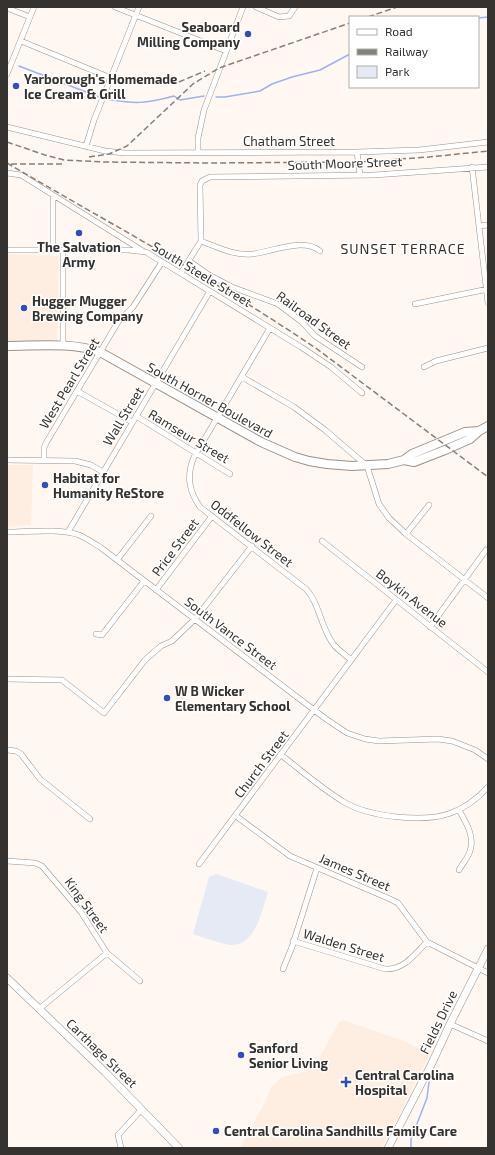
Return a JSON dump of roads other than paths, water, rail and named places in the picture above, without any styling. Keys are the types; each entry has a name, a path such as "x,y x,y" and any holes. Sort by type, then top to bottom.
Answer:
{"main road":[{"name":"South Horner Boulevard","path":"7,346 81,347 100,352 261,442 294,457 328,464 367,466 388,464 404,460 414,462 470,439 479,431 488,426"},
{"name":"Fields Drive","path":"388,1148 432,1064 450,1024 488,949"},
{"name":"Carthage Street","path":"7,978 142,1109 179,1148"}],"street":[{"path":"7,74 34,7"},
{"path":"116,7 226,51"},
{"path":"88,146 94,120 139,7"},
{"path":"198,152 198,138 204,110 243,7"},
{"path":"256,7 279,17 289,16 295,7"},
{"path":"7,8 30,17"},
{"path":"21,41 111,78"},
{"name":"Chatham Street","path":"7,127 105,151 125,153 357,152 419,150 488,142"},
{"path":"357,152 360,175"},
{"name":"South Moore Street","path":"201,241 200,185 204,180 210,177 360,175 488,166"},
{"path":"472,167 488,303"},
{"path":"7,173 21,175 146,252"},
{"path":"53,195 53,250"},
{"path":"479,226 488,225"},
{"path":"181,273 201,241 230,252 242,254 251,254 285,246 316,247 320,251"},
{"name":"South Steele Street","path":"7,250 129,250 146,252 301,347 331,367 362,393"},
{"path":"63,250 63,346"},
{"name":"Railroad Street","path":"189,261 209,275 232,287 278,304 302,322 315,336 362,367"},
{"name":"West Pearl Street","path":"44,460 44,448 46,443 100,352 118,322 133,308 162,262"},
{"path":"415,304 487,289"},
{"name":"Wall Street","path":"68,532 210,291"},
{"name":"Oddfellow Street","path":"270,328 191,465 189,485 200,507 302,585 311,595 334,646 351,660"},
{"path":"424,367 436,361 488,348"},
{"path":"242,377 294,407 325,430 367,466 382,509 388,518 406,534 488,598"},
{"name":"Ramseur Street","path":"77,391 132,422"},
{"name":"Ramseur Street","path":"136,416 230,474"},
{"path":"7,460 75,461 91,465 103,472"},
{"path":"406,534 429,505"},
{"path":"117,560 151,516"},
{"name":"Price Street","path":"156,590 212,516"},
{"name":"South Vance Street","path":"7,532 68,532 84,537 100,547 347,733 365,739 379,741 438,739 452,741 475,750 488,759"},
{"name":"Boykin Avenue","path":"322,541 488,672"},
{"path":"7,679 62,680 104,713 145,660 161,646 172,641 196,619 252,546"},
{"path":"430,626 486,550"},
{"name":"Price Street","path":"96,634 102,635 144,581"},
{"name":"Church Street","path":"199,864 396,600"},
{"path":"7,750 16,751 21,754 40,779 90,819"},
{"path":"281,755 345,803 364,811 415,818 436,817 460,810 488,787"},
{"path":"459,870 470,851 472,841 460,810"},
{"name":"James Street","path":"236,816 290,856 390,898 398,903 426,942 488,973"},
{"name":"King Street","path":"7,861 35,863 42,866 81,912 107,953 140,981"},
{"path":"283,969 317,868"},
{"name":"Walden Street","path":"293,941 385,969 399,968 406,963 426,942"},
{"path":"39,1009 107,953"},
{"path":"450,1024 488,1041"},
{"path":"121,1148 118,1135 142,1109"}],"waterway":[{"path":"479,18 488,17"},
{"path":"216,97 225,97 260,91 272,84 320,70 349,55"},
{"path":"19,66 99,97"},
{"path":"106,99 125,102 140,102 155,101 174,96 180,100 204,96"},
{"path":"411,1148 411,1139 427,1098 429,1082"}],"railway":[{"path":"371,16 397,7"},
{"path":"89,157 109,154 127,146 193,84 219,68 349,23"},
{"path":"179,82 205,71"},
{"path":"7,142 64,160 104,162 358,162 488,151"},
{"path":"7,163 164,253 279,324 317,349 488,477"},
{"path":"11,164 65,164"}],"place":[{"name":"Seaboard Milling Company","path":"248,34"},
{"name":"Yarborough's Homemade Ice Cream & Grill","path":"16,86"},
{"name":"The Salvation Army","path":"79,233"},
{"name":"Hugger Mugger Brewing Company","path":"24,308"},
{"name":"Habitat for Humanity ReStore","path":"45,485"},
{"name":"W B Wicker Elementary School","path":"167,698"},
{"name":"Sanford Senior Living","path":"241,1055"},
{"name":"Central Carolina Hospital","path":"346,1082"},
{"name":"Central Carolina Sandhills Family Care","path":"216,1131"}],"district":[{"name":"SUNSET TERRACE","path":"403,248"}]}
